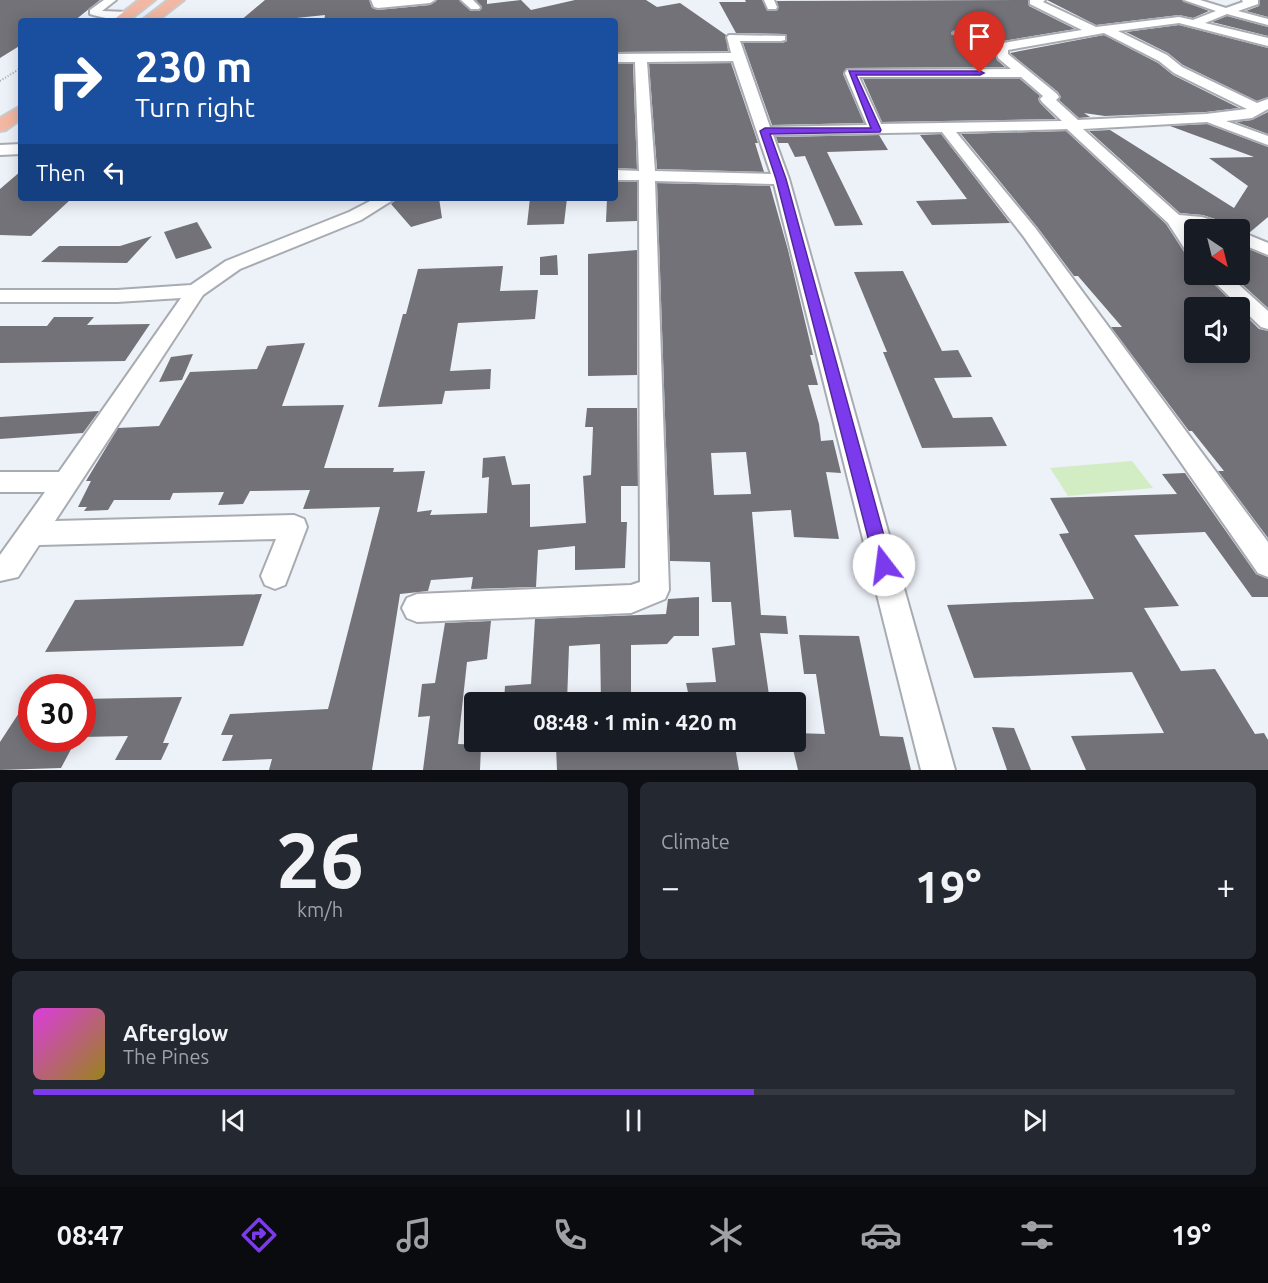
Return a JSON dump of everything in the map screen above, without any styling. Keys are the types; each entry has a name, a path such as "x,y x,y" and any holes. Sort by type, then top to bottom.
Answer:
{"main road":[{"path":"123,18 148,0"},
{"path":"152,18 177,0"},
{"path":"0,126 12,105"}],"street":[{"path":"111,0 94,12 123,18"},
{"path":"376,0 378,5 430,0"},
{"path":"1040,0 1034,2 1163,58 1178,70 1263,106"},
{"path":"1189,0 1268,22"},
{"path":"1196,23 1254,2 1247,0"},
{"path":"959,33 1002,47 1179,20 1268,42"},
{"path":"782,38 733,37 781,179 938,770"},
{"path":"1002,47 1002,55 1052,97 1047,99 1174,220 1184,237"},
{"path":"618,58 738,57"},
{"path":"417,608 632,599 655,590 647,175 641,58"},
{"path":"876,130 851,73 1023,73"},
{"path":"765,131 1073,125 1247,115 1263,106"},
{"path":"1206,118 1268,141"},
{"path":"946,128 1030,233 1268,564"},
{"path":"0,150 18,149"},
{"path":"618,175 781,179"},
{"path":"0,568 8,568 196,291 233,265 355,216 382,201"},
{"path":"1174,220 1184,221"},
{"path":"1250,241 1268,250"},
{"path":"0,285 125,286 196,291"},
{"path":"1227,285 1268,322"},
{"path":"0,296 117,297 196,291"},
{"path":"0,483 66,482"},
{"path":"32,533 294,527 274,576"}],"path":[{"path":"0,81 18,70"}],"green space":[{"path":"1132,461 1153,488 1068,496 1050,468"}],"building":[{"path":"0,0 100,0 78,18 18,18 18,47 0,58"},
{"path":"265,0 369,0 372,8 378,10 430,5 437,0 459,0 471,11 479,11 482,8 476,0 487,0 487,4 521,0 531,10 575,0 646,0 657,7 680,3 726,35 728,51 618,52 618,18 324,18 325,15 296,18 244,18"},
{"path":"745,0 762,0 768,11 778,10 777,1 1028,0 1029,6 1075,29 1003,41 958,28 951,34 994,51 997,60 1005,67 847,68 843,74 864,123 772,125 743,43 782,43 787,41 787,36 785,34 736,33 719,2 746,2"},
{"path":"1047,0 1182,0 1209,11 1193,18 1179,15 1096,25"},
{"path":"1260,0 1268,0 1268,17 1246,11 1259,6"},
{"path":"1227,16 1268,27 1268,36 1212,22"},
{"path":"1179,25 1268,48 1268,97 1257,101 1183,65 1168,53 1126,32"},
{"path":"1104,35 1158,63 1173,75 1239,108 1206,112 1105,116 1084,113 1090,117 1079,118 1059,100 1061,97 1058,92 1010,53"},
{"path":"731,63 758,143 755,143 764,172 657,169 649,64"},
{"path":"618,64 633,64 637,169 618,168"},
{"path":"863,79 1020,79 1040,96 1038,99 1040,103 1056,119 882,122"},
{"path":"1268,112 1268,134 1236,122 1252,120"},
{"path":"1207,124 1268,147 1268,217 1250,232 1250,219 1215,219 1203,215 1180,213 1089,131 1110,130 1234,208 1248,186 1209,158 1254,157 1170,126"},
{"path":"1066,131 1166,224 1184,252 1184,285 1215,285 1227,297 1184,297 1184,363 1250,363 1250,320 1259,329 1268,331 1268,538 1218,471 1224,471 1192,431 1189,431 1111,327 1122,327 1078,276 1074,276 961,134"},
{"path":"941,134 1010,223 932,225 916,201 967,199 920,135"},
{"path":"879,135 888,150 827,152 863,225 835,226 805,156 795,157 788,143 778,143 776,137"},
{"path":"18,174 18,201 69,201 31,236 0,235 0,189"},
{"path":"618,182 637,182 637,221 606,222 607,201 618,201"},
{"path":"657,183 770,186 813,355 810,355 818,385 808,385 819,424 821,441 833,440 841,473 826,472 839,539 794,537 791,510 752,512 761,615 786,616 788,634 760,633 769,692 688,692 686,683 716,682 712,648 735,645 731,602 712,602 710,562 670,561","holes":["746,452 751,494 714,495 711,453"]},
{"path":"394,201 439,201 442,218 411,227 391,204"},
{"path":"530,201 567,201 564,224 527,225"},
{"path":"197,222 212,248 176,259 164,232"},
{"path":"152,236 127,263 41,262 59,246 120,246"},
{"path":"637,250 637,375 588,376 588,254"},
{"path":"1250,250 1268,257 1268,308 1243,285 1250,285"},
{"path":"557,255 558,275 540,275 540,257"},
{"path":"503,266 500,291 538,290 535,319 458,323 450,371 491,369 490,389 445,391 442,404 378,407 403,314 406,314 418,269"},
{"path":"903,271 942,351 958,350 972,377 934,378 953,418 992,417 1007,446 922,448 883,352 887,352 854,272"},
{"path":"54,317 94,317 87,325 150,324 125,361 0,363 0,326 47,326"},
{"path":"305,343 282,406 344,405 324,468 394,468 393,472 425,471 417,512 432,510 430,515 487,513 489,477 482,478 483,458 505,456 512,485 530,484 530,527 586,523 583,476 591,475 593,427 585,427 587,408 637,408 638,486 621,486 621,522 627,522 625,568 575,570 575,546 538,550 536,587 471,589 473,577 431,580 428,591 400,594 372,770 269,770 272,759 222,761 233,735 221,735 230,714 328,709 380,507 303,509 310,490 250,491 243,504 218,505 224,492 173,493 170,500 114,500 108,510 84,511 87,507 78,507 91,481 86,481 118,428 159,426 190,372 257,369 267,346"},
{"path":"193,354 182,380 159,382 171,357"},
{"path":"99,411 83,433 0,439 0,417"},
{"path":"1185,473 1256,574 1268,579 1268,597 1252,597 1205,532 1134,535 1179,606 1144,608 1181,671 1215,669 1255,734 1264,733 1268,740 1268,770 1086,770 1071,736 1164,733 1132,672 974,678 947,605 1094,599 1059,534 1069,533 1050,498 1177,494 1162,474"},
{"path":"262,594 243,646 45,652 75,600"},
{"path":"699,597 699,636 674,636 667,644 631,645 631,692 601,692 600,644 569,646 567,692 505,692 505,686 531,684 535,619 666,614 668,599"},
{"path":"491,621 487,659 467,662 458,744 464,744 464,752 481,752 480,770 423,770 430,716 418,717 422,684 435,683 445,623"},
{"path":"799,635 859,636 880,736 903,737 911,770 798,770 794,752 806,752 806,733 825,734 816,674 804,674"},
{"path":"182,697 163,743 169,743 161,760 115,760 128,736 96,737 96,699"},
{"path":"18,714 18,752 70,752 61,768 0,770 0,742"},
{"path":"992,727 1014,728 1031,770 1007,770"},
{"path":"556,752 736,752 739,770 557,770"}],"route":[{"path":"884,565 781,179 765,131 876,130 851,73 980,73"}]}
